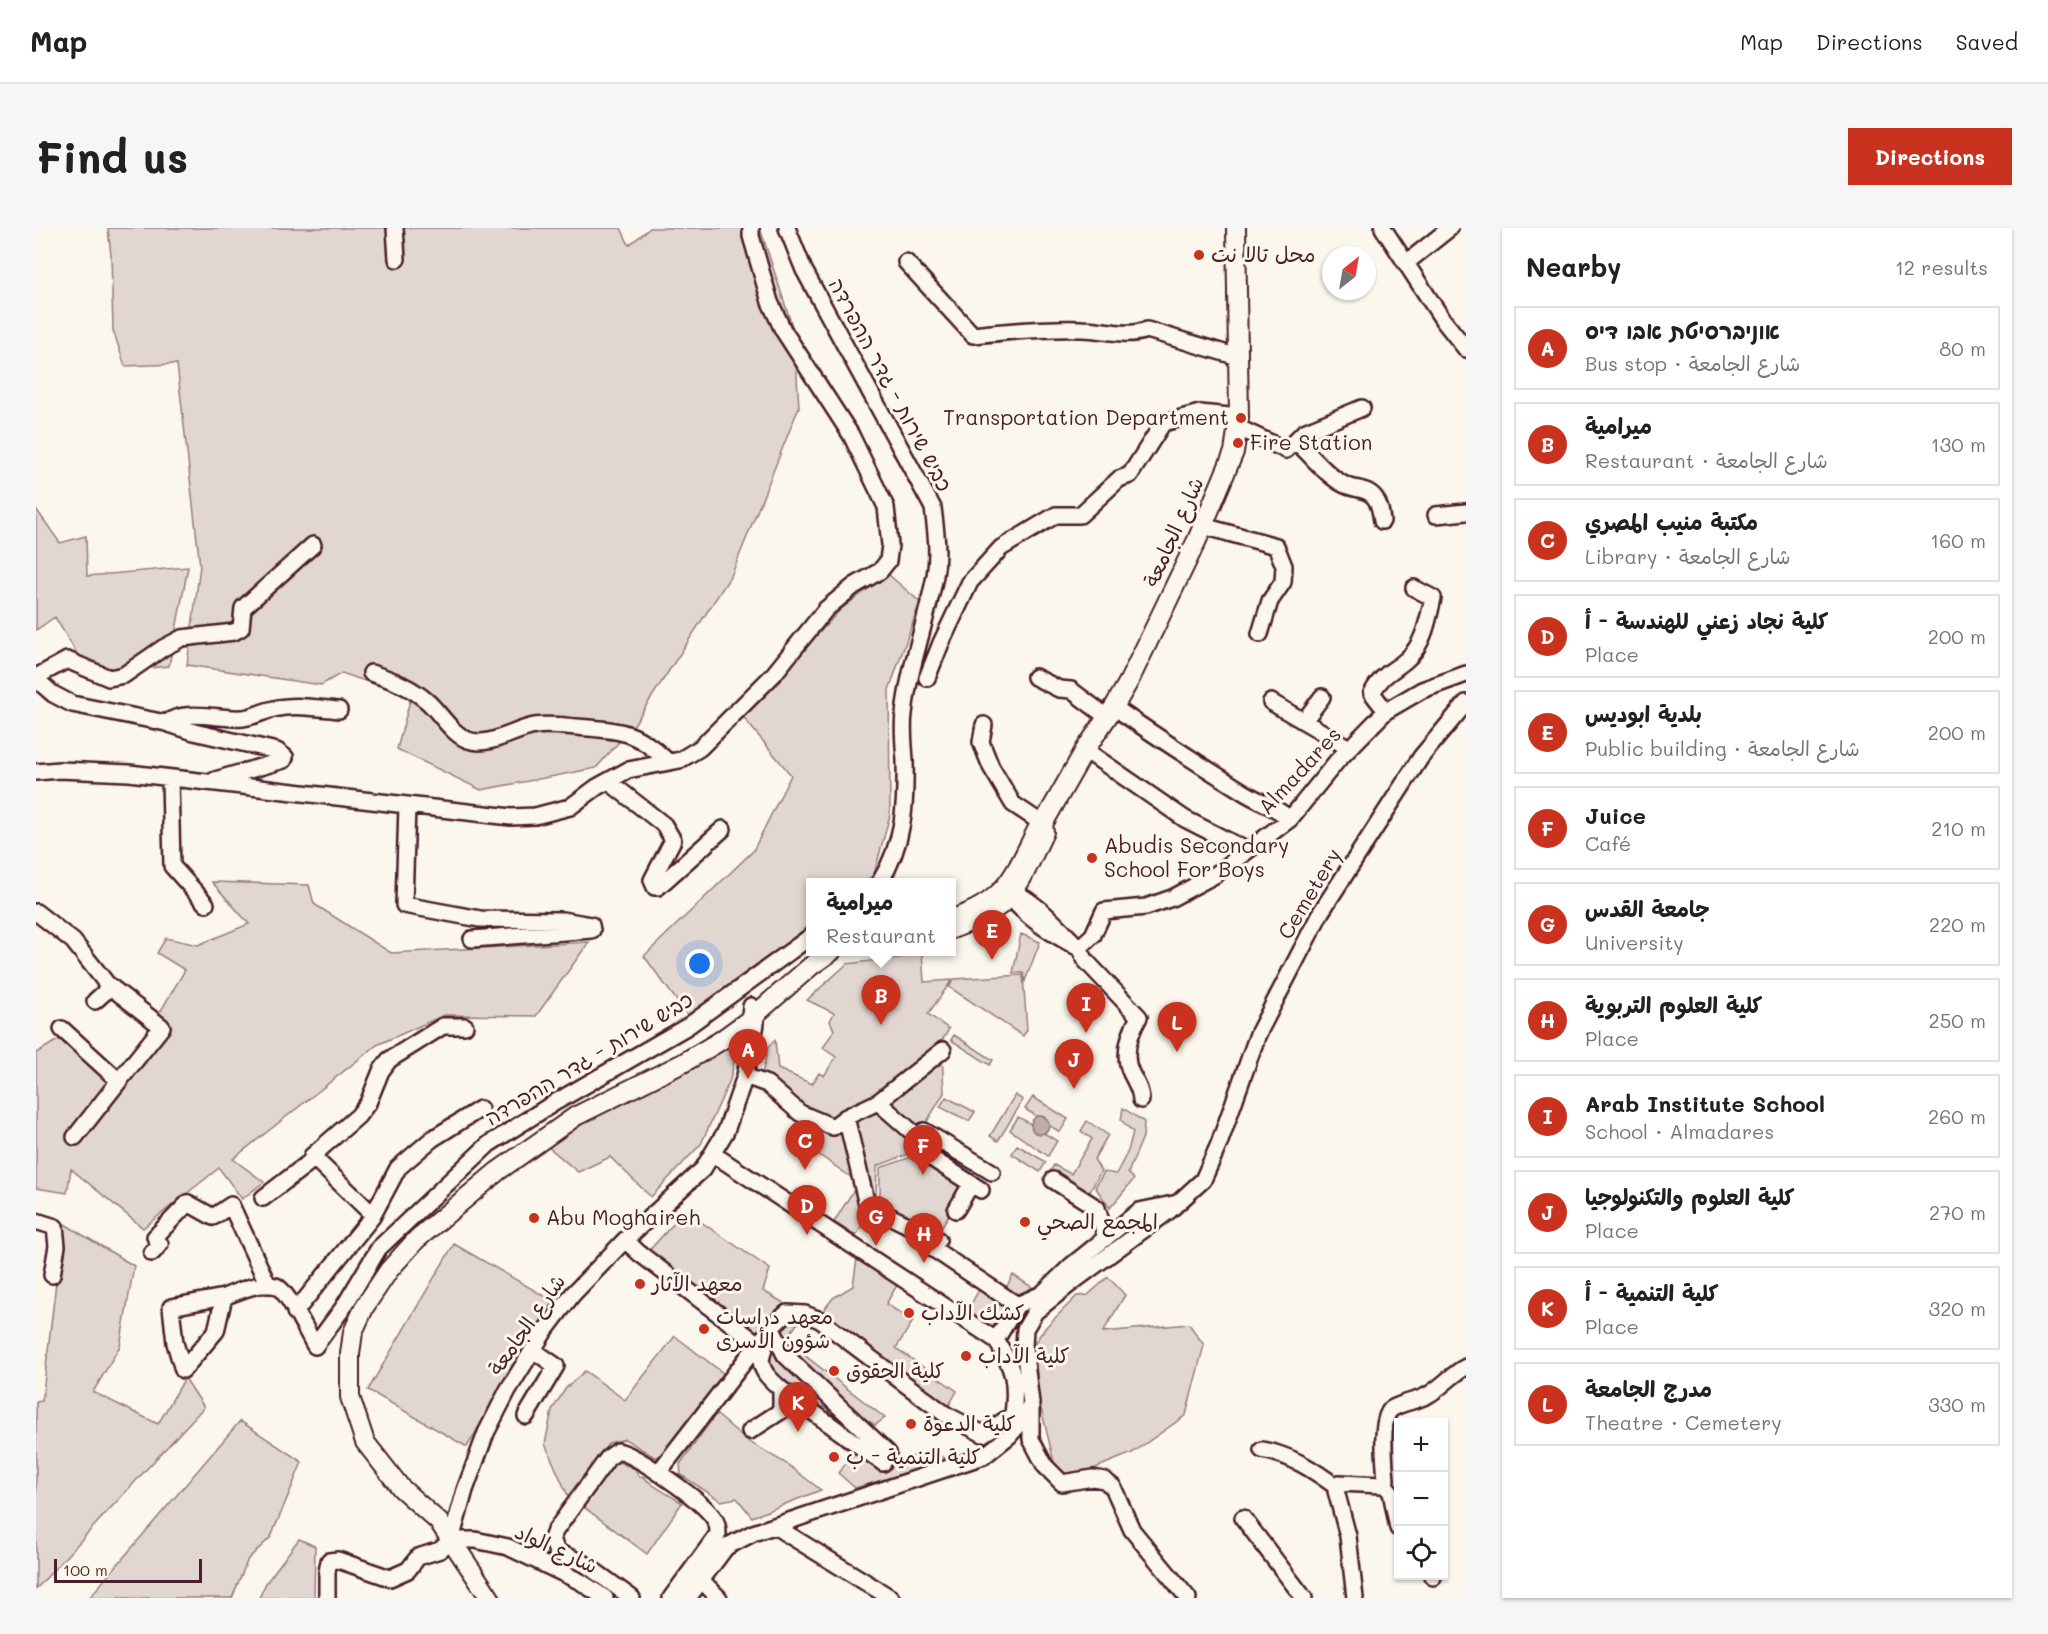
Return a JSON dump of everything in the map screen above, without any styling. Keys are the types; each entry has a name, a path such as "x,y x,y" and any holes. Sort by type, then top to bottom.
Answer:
{"main road":[{"name":"شارع الجامعة","path":"956,927 999,907 1009,892 1044,832 1043,824 1085,750 1111,712 1160,618 1203,526 1234,452 1239,423 1236,228"},
{"name":"شارع الجامعة","path":"956,917 1009,892"},
{"path":"752,1013 808,956"},
{"path":"490,1598 451,1540 396,1495 380,1477 358,1444 346,1414 339,1380 341,1338 347,1319 367,1285 397,1249 494,1163 547,1123 752,1013 824,956"}],"street":[{"path":"395,228 397,259"},
{"path":"36,772 60,770 129,773 511,817 535,816 570,807 628,770 680,760 700,748 773,675 826,609 854,586 880,571 888,561 890,545 886,507 851,435 783,330 770,302 751,236 751,228"},
{"name":"כביש שירות - גדר ההפרדה","path":"787,228 804,270 933,508 937,536 935,575 910,675 903,716 906,795 901,830 892,861 882,878"},
{"path":"1383,228 1443,320 1466,349"},
{"path":"1406,263 1450,228"},
{"path":"906,262 973,335 1032,329 1084,328 1134,334 1147,330 1238,357"},
{"path":"927,678 970,582 1001,548 1056,515 1080,514 1119,479 1130,475 1163,423 1200,413 1239,423 1286,450 1304,432 1362,408"},
{"path":"1295,441 1346,486 1366,490 1375,497 1380,507 1382,521"},
{"path":"1436,515 1466,512"},
{"path":"1203,526 1276,546 1284,566 1283,582 1270,601 1260,634"},
{"path":"204,783 270,765 284,760 285,757 277,751 165,723 72,704 53,694 36,678 67,660 109,678 124,675 182,638 234,632 241,628 243,608 313,545"},
{"path":"1386,711 1372,693 1377,682 1387,672 1406,660 1417,648 1433,598 1414,588"},
{"path":"371,673 405,684 429,703 446,723 469,740 492,741 536,726 609,729 638,737 668,762"},
{"name":"Almadares","path":"1079,948 1093,934 1104,911 1146,907 1172,898 1215,875 1290,819 1349,748 1386,711 1422,690 1466,674"},
{"path":"1035,677 1059,689 1071,690 1151,733 1245,793 1276,808 1290,819"},
{"path":"1304,721 1322,697"},
{"path":"1271,702 1349,748"},
{"name":"Cemetery","path":"1188,1598 1132,1530 1113,1487 1104,1479 1062,1482 1045,1466 1031,1440 1031,1403 1024,1347 1025,1329 1035,1312 1178,1203 1203,1180 1225,1127 1258,1034 1321,912 1421,757 1466,703"},
{"path":"165,723 172,718 186,716 242,718 290,706 339,710"},
{"path":"984,725 981,742 991,766 1013,804 1043,824"},
{"path":"1085,750 1185,819 1246,850"},
{"path":"170,779 172,866 206,904"},
{"path":"608,781 664,825 673,840 652,880 655,887 658,887 723,828"},
{"path":"407,805 404,905 480,919 562,920 591,925 592,930 472,939"},
{"path":"1009,892 1016,906 1032,919 1056,936 1079,948 1086,962 1139,1017 1132,1031 1127,1051 1128,1065 1141,1092 1141,1100"},
{"path":"36,912 73,941 107,984 162,1027 75,1137"},
{"name":"כביש שירות - גדר ההפרדה","path":"295,1312 315,1346 343,1308 379,1248 489,1144 554,1103 688,1026 806,940"},
{"path":"95,1001 105,992 107,984"},
{"name":"شارع الجامعة","path":"451,1540 465,1490 486,1433 508,1390 533,1350 573,1293 625,1240 689,1184 713,1154 726,1131 745,1076 756,1025 752,1013"},
{"path":"373,1215 312,1156 358,1116 368,1103 388,1060 443,1026 465,1026"},
{"path":"62,1029 119,1081"},
{"path":"745,1076 767,1084 800,1113 833,1127 878,1102 943,1050"},
{"path":"878,1102 919,1138"},
{"path":"225,1297 216,1331 183,1370 175,1343 171,1307 225,1297 241,1290 268,1285 277,1286 285,1293 295,1312 373,1215 398,1168 432,1139 480,1109"},
{"path":"846,1118 867,1205 938,1239 932,1248 1017,1305"},
{"path":"957,1210 976,1187 914,1147 924,1131 992,1172"},
{"path":"658,1473 765,1337 787,1313 805,1314 820,1320 945,1414 983,1434 1012,1415 1016,1389 1009,1360 996,1340 713,1154"},
{"path":"263,1198 315,1158"},
{"path":"1053,1180 1097,1208 1106,1238"},
{"path":"152,1253 160,1244 155,1237 188,1203 213,1217 231,1205 268,1285"},
{"path":"996,1340 1017,1305 1042,1294 1072,1265 1139,1211 1178,1203"},
{"path":"36,1221 55,1227 57,1246 52,1275"},
{"path":"625,1240 639,1253 765,1337 888,1453 883,1463 781,1389 763,1370 761,1359 765,1348 765,1337"},
{"path":"526,1416 556,1366 533,1350"},
{"path":"1355,1598 1348,1536 1336,1491 1339,1483 1382,1485 1386,1480 1384,1424 1387,1413 1392,1408 1415,1402 1430,1394 1466,1367"},
{"path":"750,1431 781,1411 781,1389"},
{"path":"688,1598 726,1547 753,1533 984,1456 1009,1436 1023,1420 1031,1403"},
{"path":"1262,1450 1280,1453 1298,1461 1338,1488"},
{"path":"632,1598 585,1564 557,1552 552,1539 555,1531 612,1453 618,1451 628,1453 658,1473 712,1515 718,1526 718,1534 671,1598"},
{"path":"1383,1483 1391,1492 1398,1526"},
{"path":"1243,1518 1304,1598"},
{"path":"776,1527 891,1598"},
{"path":"327,1598 329,1561 338,1560 390,1578 408,1569 418,1557 440,1550 451,1540"},
{"name":"شارع الواد","path":"451,1540 475,1540 508,1547 581,1582 605,1598"},
{"path":"701,1580 719,1598"}],"shaded area":[{"path":"108,228 621,228 629,245 650,228 760,228 794,332 799,407 732,574 633,726 596,768 481,790 397,749 411,697 342,673 321,685 187,665 200,566 177,364 125,366 113,330"},
{"path":"36,509 60,543 86,536 87,576 188,567 169,666 89,674 55,617 36,630"},
{"path":"888,574 920,602 889,690 890,815 874,874 870,878 806,878 806,928 688,1016 644,956 753,851 791,775 743,717 840,610"},
{"path":"212,882 309,885 314,904 391,953 589,942 536,1016 444,1015 377,1045 233,1159 264,1182 242,1199 219,1168 143,1228 71,1169 67,1193 36,1188 36,1053 65,1036 125,1071 185,970 157,953 166,938 198,945 249,924"},
{"path":"1021,934 1040,942 1025,981 1023,973 1013,973"},
{"path":"922,956 924,982 952,980 928,1014 949,1029 937,1049 874,1099 832,1121 802,1109 762,1075 768,1047 775,1040 778,1069 812,1084 819,1073 824,1076 836,1057 823,1048 834,1030 830,1021 834,1013 807,1000 847,964"},
{"path":"1023,975 1027,1030 1023,1036 949,987 954,979"},
{"path":"741,1031 730,1080 701,1144 651,1197 610,1157 578,1172 545,1144"},
{"path":"954,1035 993,1060 990,1065 951,1040"},
{"path":"942,1055 944,1093 919,1135 883,1104"},
{"path":"1015,1095 1023,1100 998,1141 990,1136"},
{"path":"946,1097 975,1112 969,1121 940,1107"},
{"path":"1033,1097 1068,1119 1060,1132 1050,1126 1045,1117 1036,1116 1025,1109"},
{"path":"878,1105 916,1139 906,1155 877,1166 874,1206 848,1118"},
{"path":"1123,1108 1144,1122 1143,1137 1128,1173 1134,1179 1110,1208 1095,1187 1104,1172 1116,1174 1128,1151 1133,1132 1121,1120"},
{"path":"801,1116 844,1121 858,1182 792,1136"},
{"path":"1036,1116 1044,1116 1049,1121 1047,1132 1036,1134 1031,1129 1031,1121"},
{"path":"1018,1117 1031,1124 1035,1133 1044,1133 1057,1141 1048,1156 1010,1130"},
{"path":"1087,1121 1108,1135 1094,1159 1101,1171 1087,1197 1049,1173 1054,1165 1071,1174 1092,1139 1081,1131"},
{"path":"1017,1145 1046,1162 1040,1172 1012,1154"},
{"path":"914,1150 967,1185 936,1236 880,1200 880,1168 909,1158"},
{"path":"858,1183 871,1210 856,1236 834,1222"},
{"path":"685,1211 770,1269 763,1291 784,1303 757,1337 646,1254"},
{"path":"63,1223 134,1266 120,1346 93,1392 158,1424 185,1378 204,1407 36,1589 36,1402 42,1401"},
{"path":"454,1244 553,1301 467,1447 368,1390"},
{"path":"858,1252 900,1280 886,1304 913,1321 896,1348 957,1391 947,1409 819,1316 833,1298 853,1286"},
{"path":"1013,1275 1038,1291 1017,1295 1006,1288"},
{"path":"1108,1277 1125,1295 1103,1332 1189,1324 1204,1345 1186,1415 1132,1453 1071,1478 1056,1470 1038,1396 1035,1342 1046,1327 1077,1296 1088,1295"},
{"path":"981,1286 1012,1305 995,1334 965,1315"},
{"path":"803,1316 785,1340 885,1418 875,1425 839,1403 787,1354 778,1324"},
{"path":"675,1336 724,1374 665,1451 656,1458 625,1439 609,1443 568,1496 545,1444 552,1410 566,1388 585,1371 625,1400"},
{"path":"766,1339 837,1407 874,1428 886,1453 844,1433 831,1409 810,1404 765,1368"},
{"path":"796,1405 829,1412 840,1435 885,1465 927,1451 950,1460 855,1488 838,1473 853,1455"},
{"path":"716,1414 749,1442 787,1464 821,1490 752,1517 737,1498 721,1501 681,1475 680,1464"},
{"path":"240,1421 302,1462 271,1537 248,1559 232,1598 89,1598"},
{"path":"619,1462 635,1469 640,1477 643,1476 682,1503 647,1554 581,1505 612,1465"},
{"path":"299,1539 315,1546 314,1598 259,1598 266,1583"}],"place":[{"name":"محل تالا نت","path":"1199,255"},
{"name":"Transportation Department","path":"1241,418"},
{"name":"Fire Station","path":"1238,443"},
{"name":"Abudis Secondary School For Boys","path":"1092,858"},
{"name":"بلدية ابوديس","path":"992,960"},
{"name":"ميرامية","path":"881,1025"},
{"name":"Arab Institute School","path":"1086,1033"},
{"name":"مدرج الجامعة","path":"1177,1052"},
{"name":"אוניברסיטת אבו דיס","path":"748,1079"},
{"name":"كلية العلوم والتكنولوجيا","path":"1074,1089"},
{"name":"مكتبة منيب المصري","path":"805,1170"},
{"name":"Juice","path":"923,1175"},
{"name":"Abu Moghaireh","path":"534,1218"},
{"name":"المجمع الصحي","path":"1025,1222"},
{"name":"كلية نجاد زعني للهندسة - أ","path":"807,1235"},
{"name":"جامعة القدس","path":"876,1246"},
{"name":"كلية العلوم التربوية","path":"924,1263"},
{"name":"معهد الآثار","path":"640,1284"},
{"name":"كشك الآداب","path":"909,1313"},
{"name":"معهد دراسات شؤون الأسرى","path":"704,1329"},
{"name":"كلية الآداب","path":"966,1356"},
{"name":"كلية الحقوق","path":"834,1371"},
{"name":"كلية الدعوة","path":"911,1424"},
{"name":"كلية التنمية - أ","path":"798,1432"},
{"name":"كلية التنمية - ب","path":"834,1457"}]}
